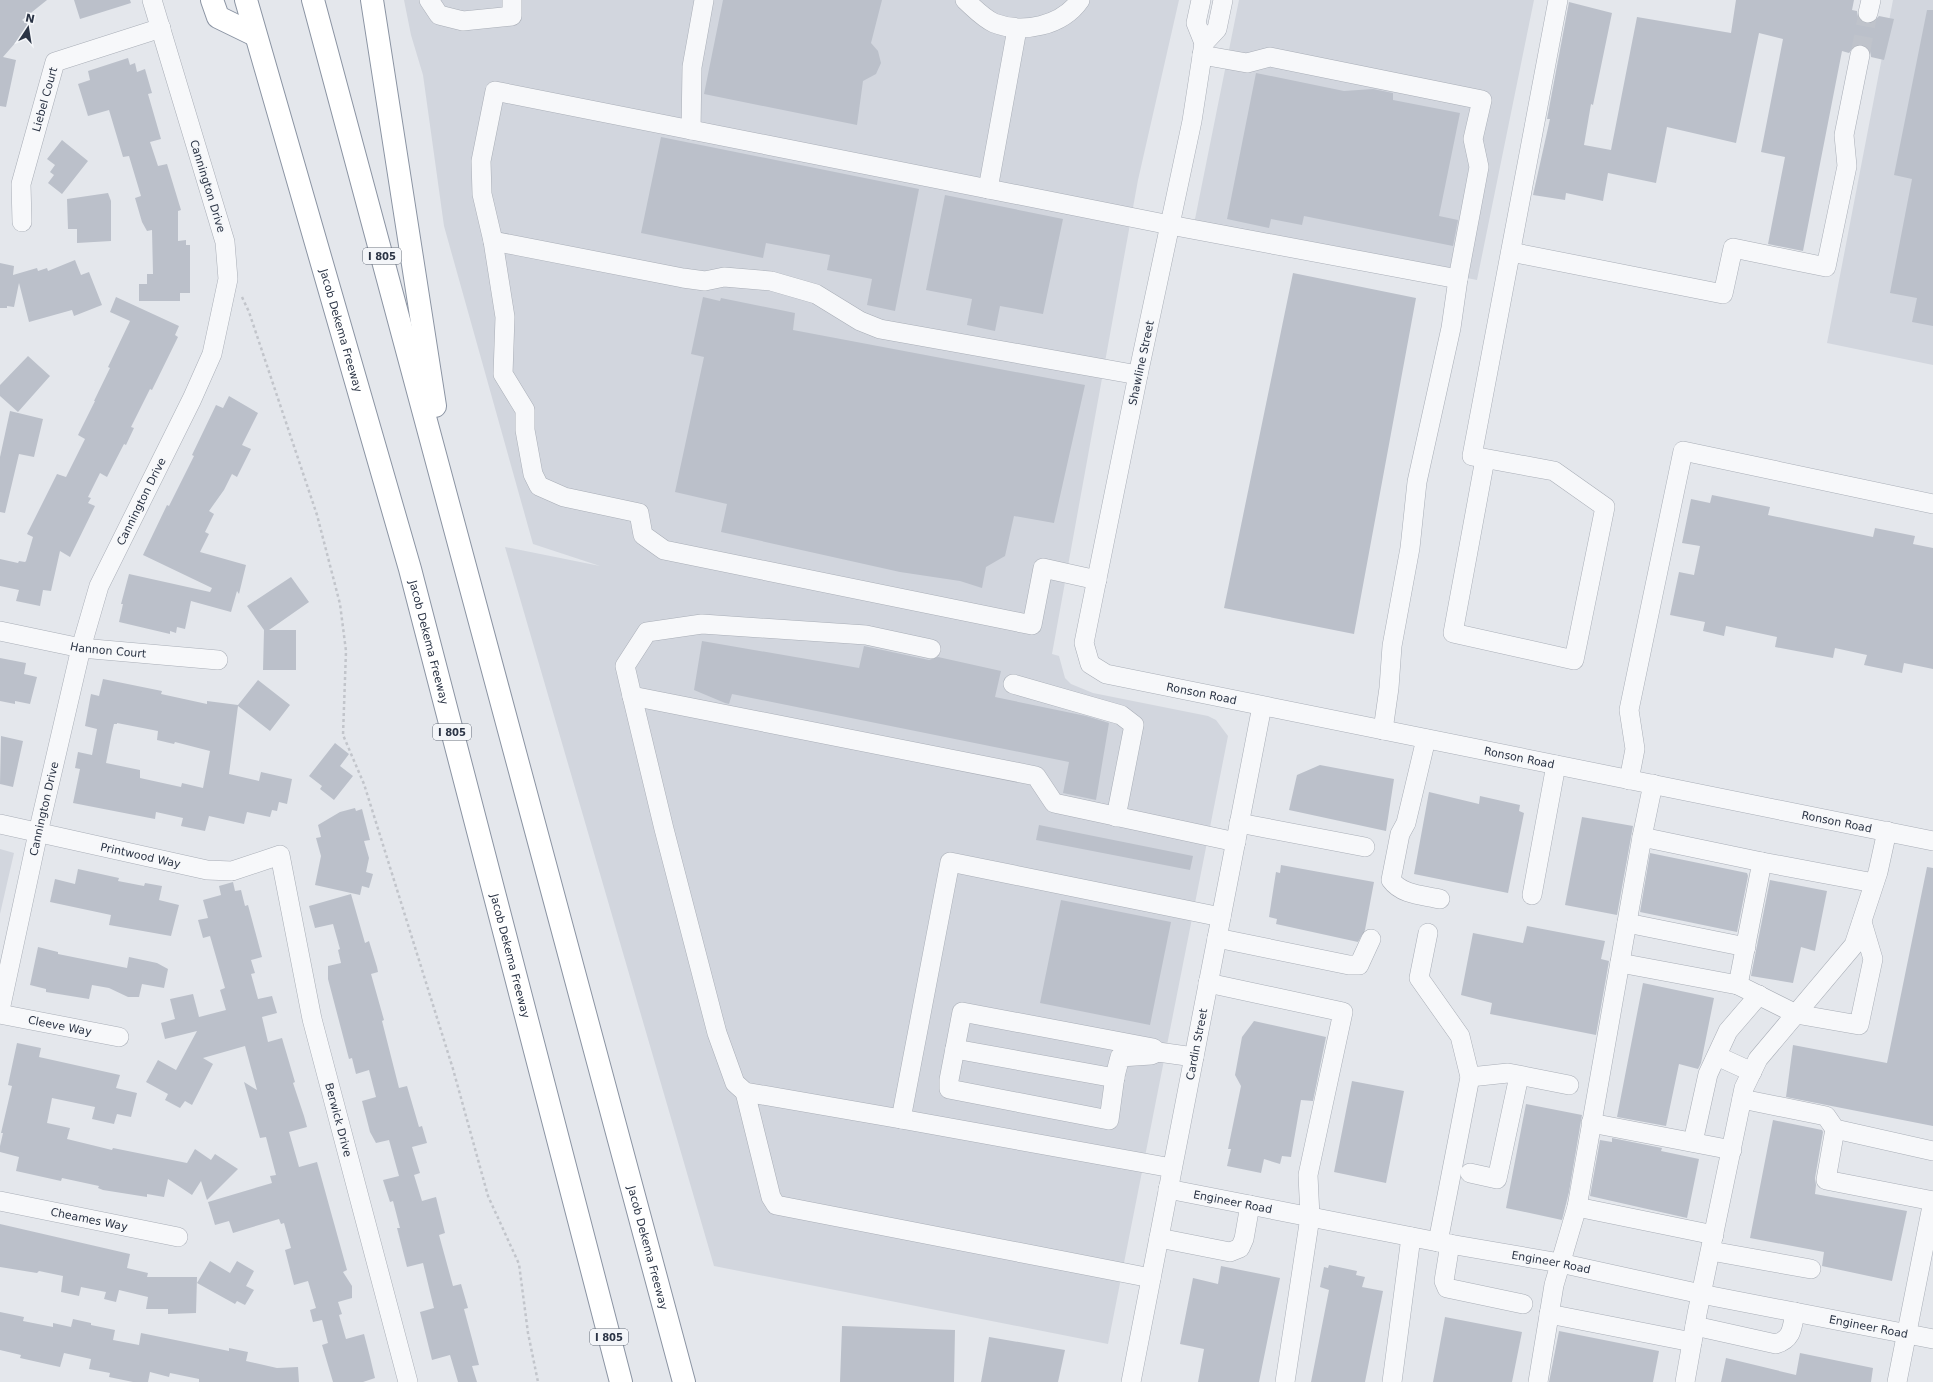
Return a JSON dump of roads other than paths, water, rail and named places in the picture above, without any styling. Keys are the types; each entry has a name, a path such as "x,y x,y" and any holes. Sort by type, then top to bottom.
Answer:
{"highway":[{"path":"212,0 218,16 255,35"},
{"name":"Jacob Dekema Freeway","path":"246,0 410,569 621,1382"},
{"name":"Jacob Dekema Freeway","path":"313,0 452,512 684,1382"},
{"path":"357,0 394,137"},
{"path":"372,0 452,512"},
{"path":"598,1292 609,1382"}],"street":[{"name":"Cannington Drive","path":"0,1010 38,832 81,648 99,586 192,398 212,354 228,279 225,242 152,0"},
{"path":"429,0 438,15 463,21 512,16 512,0"},
{"path":"691,130 692,67 704,0"},
{"path":"965,0 979,13 994,23 1017,29 1033,27 1050,22 1065,15 1080,0"},
{"path":"1201,0 1196,23 1203,49"},
{"path":"1203,49 1217,29 1223,0"},
{"path":"1485,459 1453,633 1574,660 1605,507 1554,471 1472,456 1558,0"},
{"name":"Liebel Court","path":"22,222 21,184 55,62 161,28"},
{"path":"988,189 1017,29"},
{"path":"1203,49 1247,63 1270,57 1482,100 1474,139 1479,167 1458,279 1451,328 1416,482 1410,548 1392,646 1389,688 1383,730"},
{"name":"Shawline Street","path":"1106,674 1090,664 1084,643 1138,376 1192,121 1203,49"},
{"path":"1511,252 1723,294 1733,248 1826,267 1846,166 1844,135 1860,55"},
{"path":"1097,580 1043,568 1032,624 664,550 643,535 639,513 564,497 539,486 533,474 525,430 525,410 503,374 505,317 493,241 482,194 481,161 495,91 1170,225 1458,279"},
{"path":"493,241 682,278 705,281 724,276 770,281 816,294 860,321 880,329 1138,376"},
{"path":"1629,780 1635,749 1628,710 1683,451 1933,504"},
{"path":"931,649 866,636 702,624 647,632 624,666 664,830 717,1032 735,1083 745,1092 1172,1168"},
{"name":"Hannon Court","path":"0,630 81,648 218,660"},
{"name":"Ronson Road","path":"1106,674 1933,841"},
{"path":"1013,684 1121,715 1134,725 1116,817"},
{"path":"632,696 1036,776 1054,803 1236,842"},
{"name":"Cardin Street","path":"1131,1382 1262,706"},
{"path":"1426,739 1406,823 1400,834 1391,880 1397,888 1406,892 1440,899"},
{"path":"1532,895 1556,765"},
{"path":"1538,1382 1560,1263 1576,1207 1642,836 1653,784"},
{"path":"1239,823 1365,847"},
{"name":"Printwood Way","path":"0,824 207,870 232,871 280,855"},
{"path":"1685,1382 1701,1294 1744,1088 1758,1059 1854,944 1874,883 1887,831"},
{"path":"1642,836 1762,862 1874,883"},
{"name":"Berwick Drive","path":"280,855 312,1020 408,1382"},
{"path":"902,1119 950,862 1221,917"},
{"path":"1738,985 1762,862"},
{"path":"1620,963 1738,985 1796,1014 1858,1026 1873,959 1862,922"},
{"path":"1627,923 1746,946"},
{"path":"1428,933 1419,978 1460,1036 1470,1077 1444,1243 1444,1281 1447,1288 1523,1304"},
{"path":"1217,938 1349,965 1359,965 1371,939"},
{"path":"1208,983 1343,1012 1308,1175 1310,1217 1285,1382"},
{"path":"1692,1142 1708,1074 1716,1056 1728,1031 1759,995"},
{"path":"1158,1052 1151,1055 1120,1057 1115,1078 1109,1120 950,1089 949,1080 962,1012 1153,1048 1158,1052 1194,1057"},
{"name":"Cleeve Way","path":"0,1014 119,1037"},
{"path":"955,1049 1115,1078"},
{"path":"1716,1056 1752,1072"},
{"path":"1470,1077 1508,1073 1569,1085"},
{"path":"1470,1173 1497,1179 1519,1076"},
{"path":"745,1092 771,1197 776,1205 1151,1278"},
{"path":"1742,1099 1826,1116 1835,1129 1933,1151"},
{"path":"1591,1123 1732,1150"},
{"path":"1835,1129 1826,1180 1933,1201 1897,1382"},
{"name":"Engineer Road","path":"1168,1189 1411,1237 1560,1263 1701,1294 1933,1339"},
{"name":"Cheames Way","path":"0,1200 178,1237"},
{"path":"1159,1238 1230,1252 1240,1248 1244,1239 1250,1205"},
{"path":"1576,1207 1811,1269"},
{"path":"1392,1382 1411,1237"},
{"path":"1550,1314 1776,1344 1785,1341 1790,1334 1795,1312"}],"tunnel":[{"path":"1860,55 1868,13"}]}
